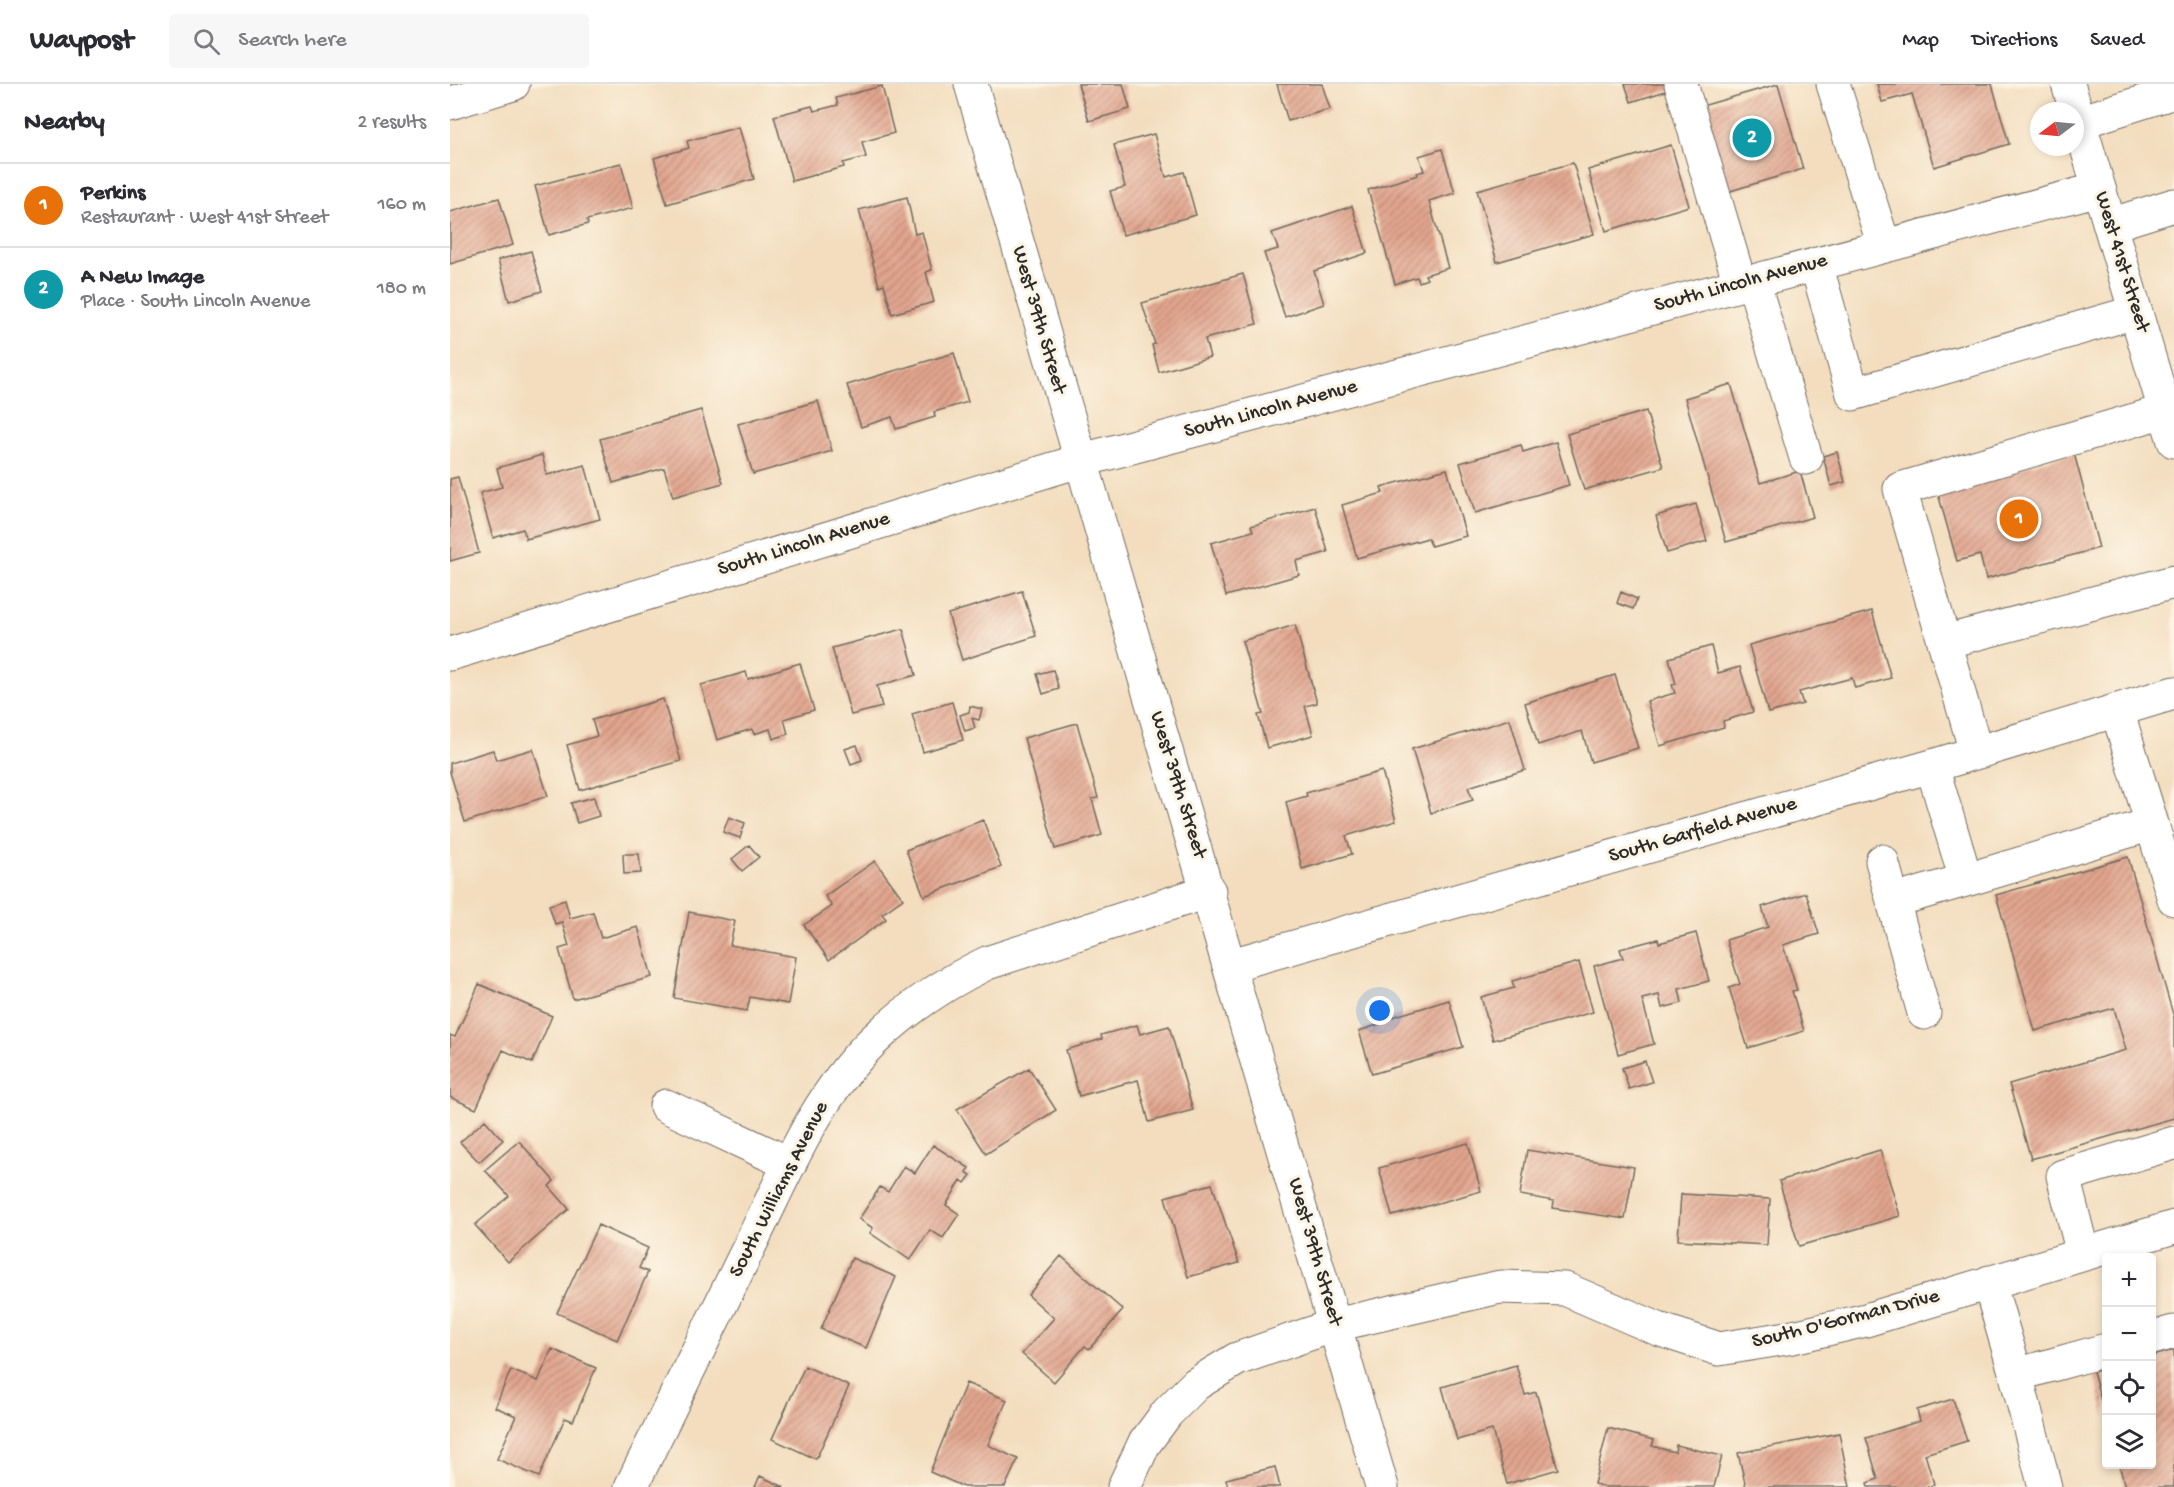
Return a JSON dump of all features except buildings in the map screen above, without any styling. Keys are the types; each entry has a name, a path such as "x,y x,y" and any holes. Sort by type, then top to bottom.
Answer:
{"street":[{"path":"450,103 513,84"},
{"name":"West 39th Street","path":"971,84 1079,461 1231,965 1383,1487"},
{"path":"1681,84 1806,458"},
{"path":"1833,84 1884,246"},
{"name":"West 41st Street","path":"2068,84 2074,102"},
{"path":"2084,122 2174,92"},
{"name":"West 41st Street","path":"2084,137 2169,426"},
{"name":"South Lincoln Avenue","path":"450,654 1079,461 2099,189"},
{"path":"2110,225 2174,205"},
{"path":"1816,264 1853,394 2135,312"},
{"path":"1976,752 1900,489 2169,426"},
{"path":"1944,642 2174,582"},
{"name":"South Garfield Avenue","path":"1231,965 1932,766 2174,693"},
{"path":"2117,710 2174,899"},
{"path":"1932,766 1966,880"},
{"path":"1893,901 2152,824"},
{"path":"1882,861 1924,1013"},
{"name":"South Williams Avenue","path":"631,1487 790,1164 828,1096 872,1043 914,1007 953,980 987,963 1209,891"},
{"path":"666,1106 790,1164"},
{"path":"2083,1254 2063,1176 2174,1143"},
{"name":"South O'Gorman Drive","path":"1124,1487 1144,1444 1167,1413 1196,1384 1238,1359 1335,1325 1500,1287 1565,1289 1658,1329 1719,1349 1793,1338 1856,1322 2174,1227"},
{"path":"1989,1282 2045,1487"},
{"path":"2156,1337 2174,1332"},
{"path":"2016,1375 2102,1351"}],"place":[{"name":"A New Image","path":"1752,138"},
{"name":"Perkins","path":"2019,519"}]}
